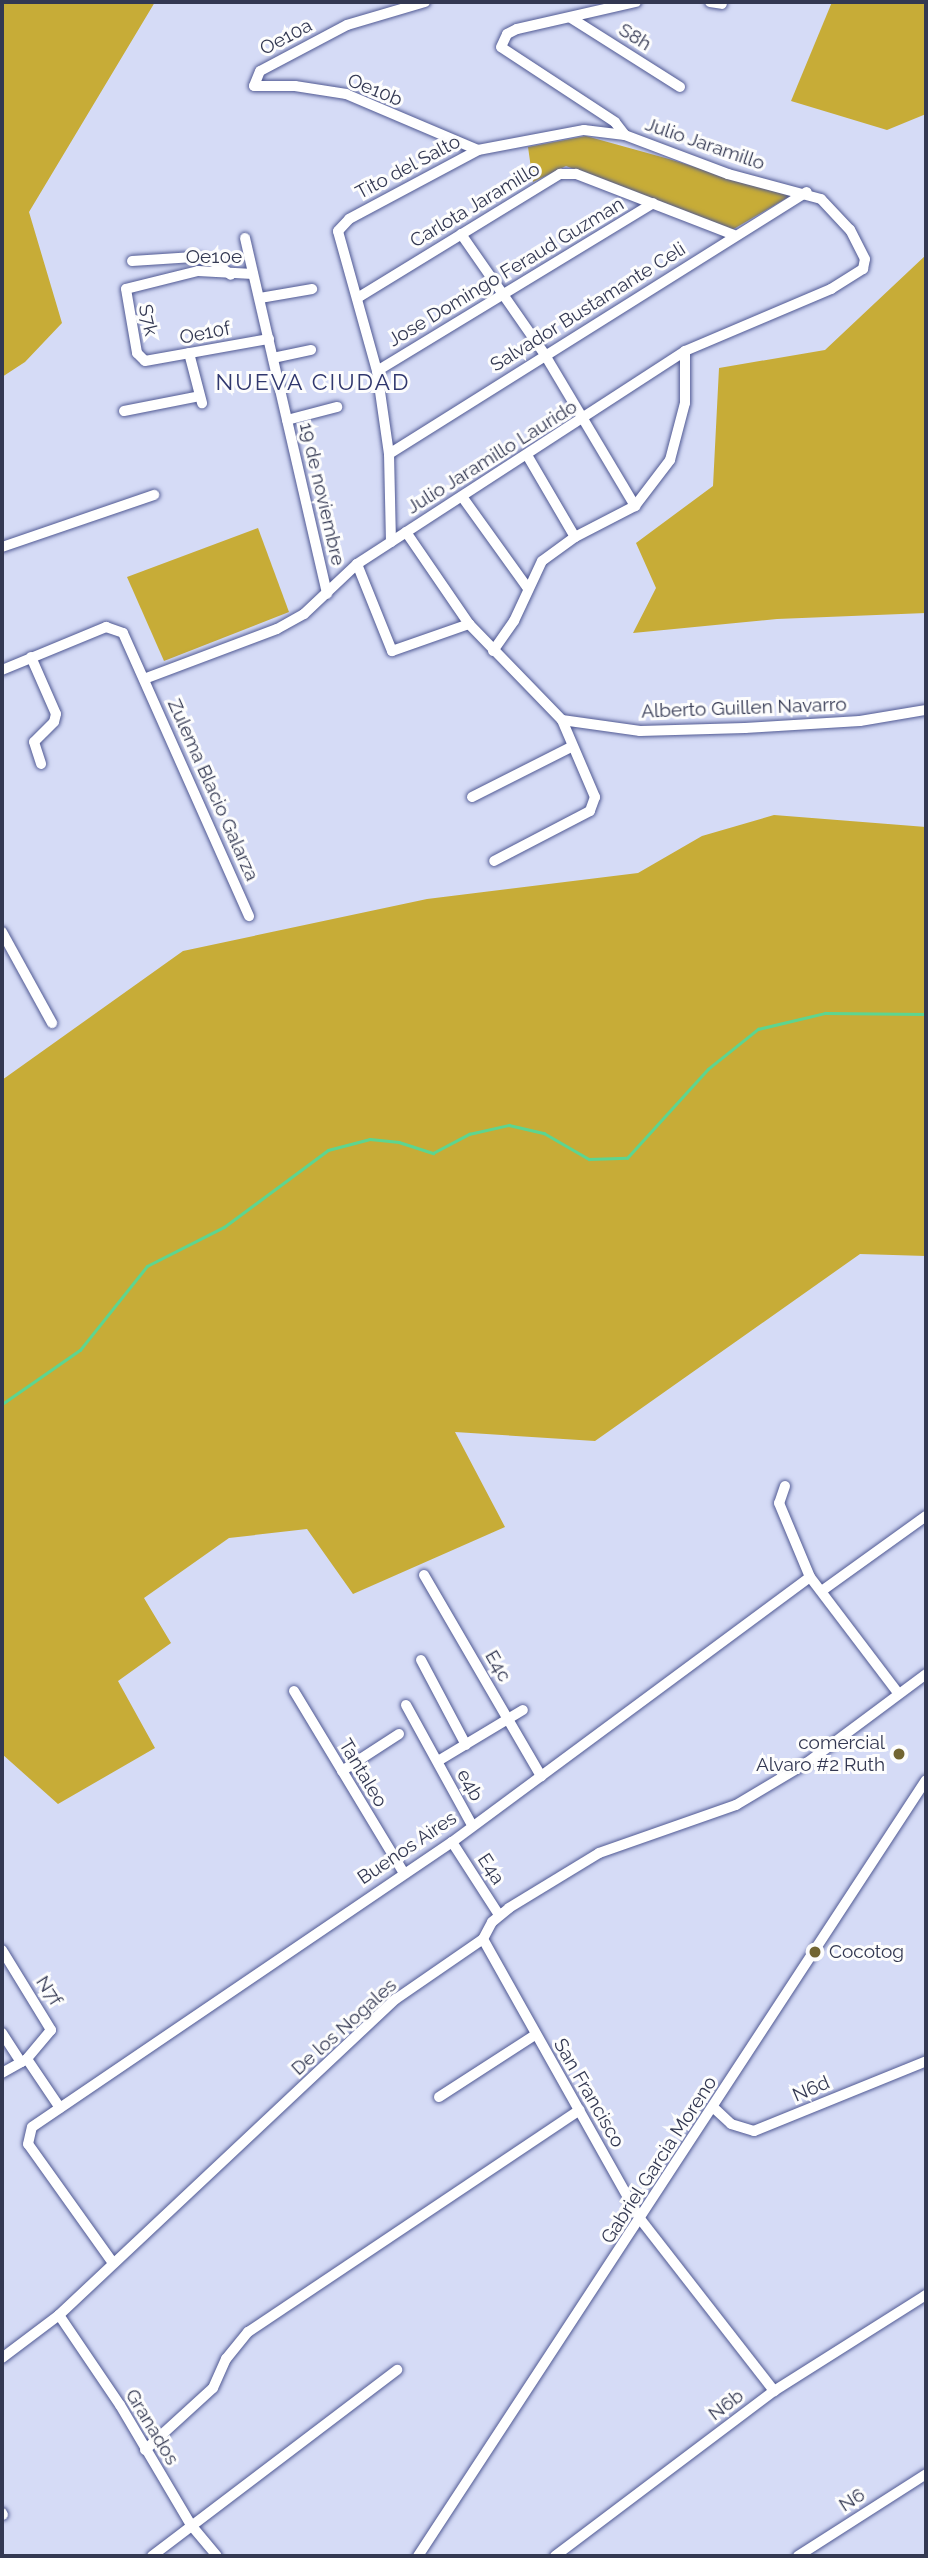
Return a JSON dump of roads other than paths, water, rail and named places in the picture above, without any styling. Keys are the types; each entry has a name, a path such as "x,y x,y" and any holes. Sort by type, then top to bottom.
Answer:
{"street":[{"name":"Oe10a","path":"254,86 260,71 347,25 425,2"},
{"path":"571,18 636,2"},
{"path":"710,2 722,4"},
{"name":"Julio Jaramillo","path":"571,18 517,29 501,41 504,52 615,122 625,135 728,174 807,192"},
{"name":"S8h","path":"571,18 680,87"},
{"name":"Oe10b","path":"254,86 295,86 346,94 478,150"},
{"name":"Tito del Salto","path":"359,297 338,231 349,219 478,150 583,130 625,135"},
{"name":"Carlota Jaramillo","path":"359,297 560,174 576,174 734,235"},
{"name":"Salvador Bustamante Celi","path":"389,454 734,235 807,192"},
{"name":"Julio Jaramillo Laurido","path":"144,679 277,629 327,594 357,564 463,498 685,351 831,289 863,269 865,259 850,230 821,199 807,192"},
{"name":"Jose Domingo Feraud Guzman","path":"377,371 653,203"},
{"path":"461,234 545,355 635,506"},
{"name":"19 de noviembre","path":"246,238 327,594"},
{"path":"132,261 194,257 214,262 230,275"},
{"name":"Oe10e","path":"136,286 198,271 230,275 253,274"},
{"name":"S7k","path":"136,286 126,289 124,295 138,357 149,361"},
{"path":"260,298 312,289"},
{"path":"359,297 377,371 389,454 391,542"},
{"name":"Oe10f","path":"149,361 269,339"},
{"path":"273,358 311,350"},
{"path":"493,651 514,621 527,587 542,561 575,537 635,506 670,460 685,403 685,351"},
{"path":"124,411 201,400 190,354"},
{"path":"287,420 337,407"},
{"path":"527,455 575,537"},
{"path":"2,547 154,495"},
{"path":"463,498 527,587"},
{"path":"406,532 469,624 562,720 571,747 595,797 590,811 494,861"},
{"path":"357,564 392,651 469,624"},
{"name":"Zulema Blacio Galarza","path":"31,657 113,627 128,640 249,916"},
{"path":"2,670 31,657 56,714 54,722 34,741 41,764"},
{"name":"Alberto Guillen Navarro","path":"562,720 640,731 860,721 926,710"},
{"path":"472,797 571,747"},
{"path":"2,932 52,1023"},
{"path":"785,1486 779,1503 810,1577 898,1693"},
{"path":"823,1591 926,1516"},
{"name":"E4c","path":"424,1575 541,1776"},
{"name":"Buenos Aires","path":"113,2263 28,2144 32,2127 403,1872 452,1842 810,1577"},
{"path":"421,1660 466,1745"},
{"name":"De los Nogales","path":"2,2358 59,2315 396,1999 483,1940 499,1915 556,1876 599,1853 736,1805 808,1762 926,1674"},
{"name":"Tantaleo","path":"294,1691 403,1872"},
{"name":"e4b","path":"406,1705 472,1825"},
{"path":"438,1761 523,1710"},
{"path":"342,1771 399,1734"},
{"name":"Gabriel Garcia Moreno","path":"418,2556 641,2220 926,1780"},
{"name":"E4a","path":"452,1842 499,1915"},
{"name":"San Francisco","path":"483,1940 641,2220 774,2391"},
{"name":"N7f","path":"2,1950 51,2030 24,2060 2,2073"},
{"path":"2,2033 60,2108"},
{"path":"439,2097 535,2035"},
{"name":"N6d","path":"714,2108 731,2124 754,2131 926,2061"},
{"path":"145,2450 213,2388 226,2359 248,2332 579,2110"},
{"name":"N6b","path":"555,2556 774,2391 926,2295"},
{"name":"Granados","path":"59,2315 191,2525 217,2556"},
{"path":"152,2556 191,2525 258,2479 397,2371"},
{"name":"N6","path":"798,2556 926,2474"}],"waterway":[{"path":"2,1404 80,1350 147,1266 224,1227 328,1150 370,1139 399,1142 433,1153 469,1134 509,1125 544,1133 589,1159 627,1158 708,1069 758,1029 825,1013 926,1014"}],"place":[{"name":"comercial Alvaro #2 Ruth","path":"899,1754"},
{"name":"Cocotog","path":"815,1952"}],"district":[{"name":"NUEVA CIUDAD","path":"313,382"}]}
